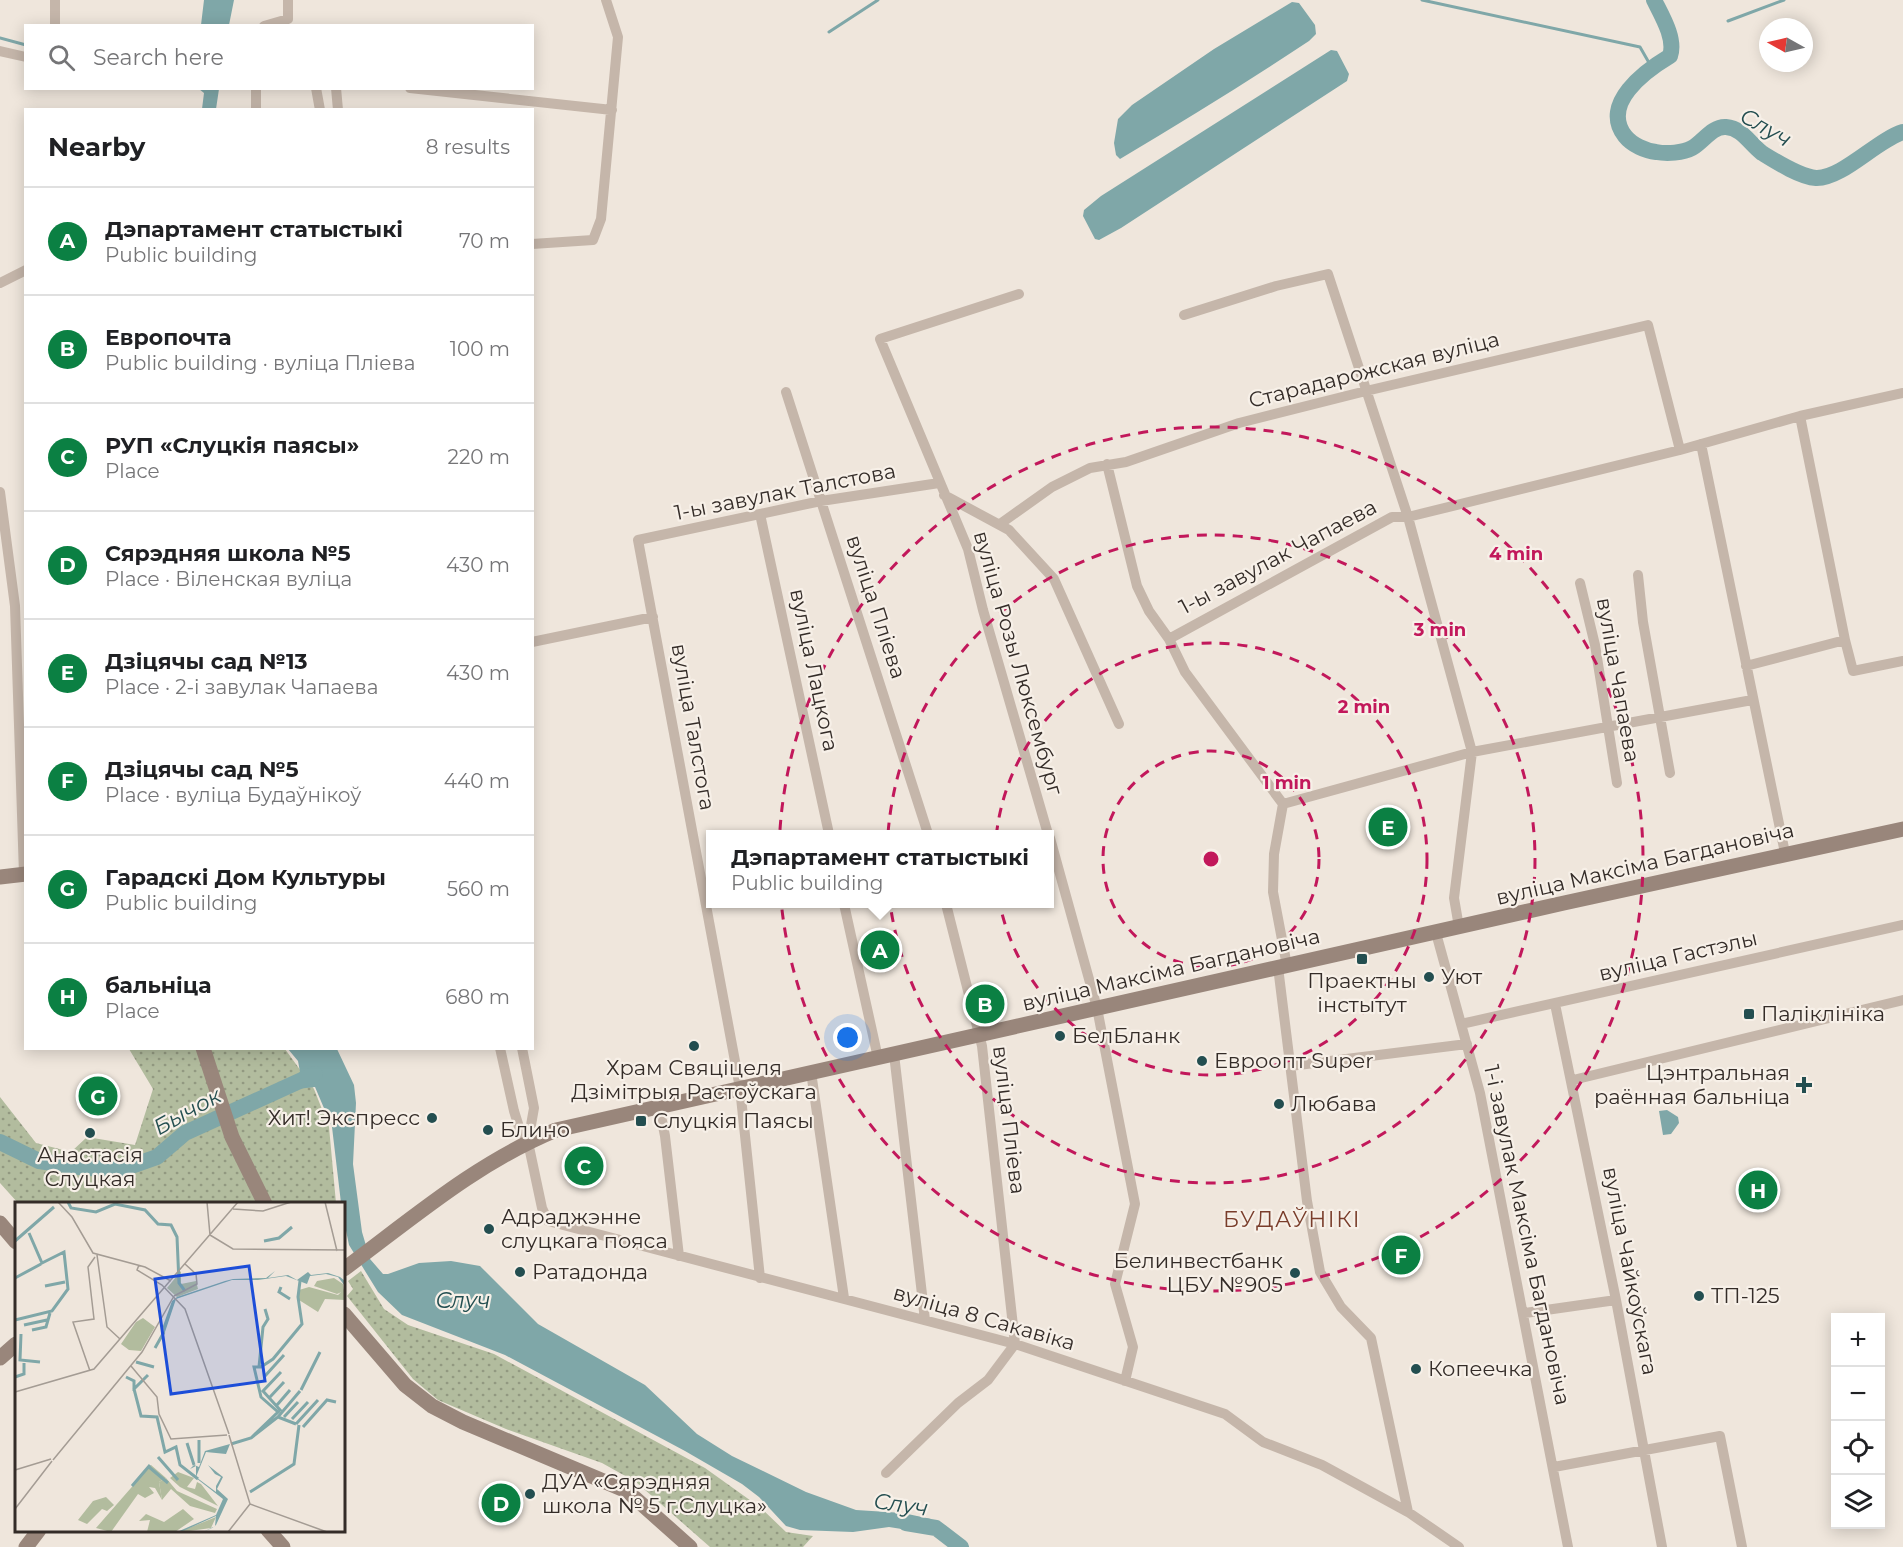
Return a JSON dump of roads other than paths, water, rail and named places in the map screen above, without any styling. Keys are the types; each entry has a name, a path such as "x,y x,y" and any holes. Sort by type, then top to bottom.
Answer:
{"main road":[{"name":"вуліца Максіма Багдановіча","path":"345,1268 454,1185 528,1142 556,1130 1903,829"},
{"path":"0,877 24,874"},
{"path":"204,1050 218,1102 231,1137 264,1202"},
{"path":"0,1223 15,1241"},
{"path":"345,1315 405,1385 432,1406 463,1422 627,1491 690,1547"},
{"path":"0,1358 15,1345"},
{"path":"26,1547 37,1532"},
{"path":"270,1532 283,1547"}],"street":[{"path":"55,0 55,24"},
{"path":"288,0 289,22"},
{"path":"534,244 593,240 601,219 618,37 606,0"},
{"path":"0,51 24,57"},
{"path":"256,90 256,108"},
{"path":"316,90 320,108"},
{"path":"336,90 338,108"},
{"path":"428,90 612,110"},
{"path":"0,283 24,271"},
{"path":"1184,315 1276,286 1328,274 1408,517 1472,752 1454,898 1459,927"},
{"name":"вуліца Розы Люксембург","path":"1019,294 880,339 968,549 983,610 1047,830"},
{"name":"Старадарожская вуліца","path":"1000,524 1052,488 1090,468 1126,462 1239,423 1648,325 1680,450"},
{"name":"вуліца Пліева","path":"786,392 927,830"},
{"name":"1-ы завулак Чапаева","path":"1168,639 1392,517 1408,517 1680,450 1800,416 1903,393"},
{"path":"1800,416 1853,672 1903,661"},
{"path":"1701,444 1785,854"},
{"name":"1-ы завулак Чапаева","path":"1107,465 1137,586 1185,672 1283,804"},
{"name":"1-ы завулак Талстова","path":"638,540 821,501 939,483"},
{"path":"0,492 15,606 24,847"},
{"path":"944,495 1009,530 1054,579 1119,724"},
{"name":"вуліца Лацкога","path":"760,514 828,830"},
{"name":"вуліца Талстога","path":"638,540 706,904"},
{"name":"вуліца Чапаева","path":"1638,575 1643,622 1662,717 1670,773"},
{"name":"вуліца Чапаева","path":"1580,583 1609,727 1617,783"},
{"path":"534,642 653,617"},
{"path":"1746,666 1845,640"},
{"path":"1408,1512 1371,1338 1341,1306 1320,1272 1307,1201 1290,1066 1273,892 1274,854 1283,804 1472,752 1752,700"},
{"name":"вуліца Розы Люксембург","path":"1054,854 1097,1008 1136,1204 1115,1284 1133,1347 1125,1381"},
{"name":"вуліца Талстога","path":"707,908 740,1088 760,1278"},
{"path":"845,908 878,1058"},
{"name":"вуліца Пліева","path":"947,908 982,1046 1015,1344"},
{"name":"вуліца Гастэлы","path":"1461,1024 1903,925"},
{"name":"1-і завулак Максіма Багдановіча","path":"1437,933 1480,1093 1568,1547"},
{"path":"1572,1080 1903,1000"},
{"name":"вуліца Чайкоўскага","path":"1555,1004 1616,1299 1662,1547"},
{"path":"1290,1066 1467,1044"},
{"path":"500,1050 516,1119 528,1142"},
{"path":"522,1050 534,1108 528,1142"},
{"path":"894,1054 925,1320"},
{"path":"811,1072 844,1298"},
{"path":"659,1106 665,1136 679,1256"},
{"name":"вуліца 8 Сакавіка","path":"528,1142 542,1208 548,1221 1015,1344 1225,1414 1263,1442 1322,1465 1408,1512 1459,1547"},
{"path":"1524,1313 1616,1299"},
{"path":"886,1473 958,1403 988,1380 1015,1344"},
{"path":"1554,1467 1720,1436 1742,1547"}],"water":[{"path":"204,0 234,0 229,24 201,24"},
{"path":"1292,2 1299,3 1315,25 1316,34 1309,41 1120,159 1116,155 1114,143 1118,119 1132,105 1214,49"},
{"path":"1331,50 1337,51 1349,74 1347,81 1121,228 1099,240 1095,239 1083,216 1084,210 1101,196"},
{"path":"200,90 219,90 216,108 202,108 204,93"},
{"name":"Случ","path":"289,1050 337,1050 354,1085 356,1103 353,1164 362,1232 370,1259 383,1274 419,1263 451,1261 480,1266 538,1324 645,1385 697,1434 732,1456 806,1492 856,1510 903,1513 931,1519 927,1533 889,1527 853,1532 800,1530 786,1526 759,1497 742,1484 685,1451 505,1355 402,1315 378,1292 349,1245 345,1226 345,1202 341,1202 332,1127 315,1087 297,1089 293,1078 300,1072 298,1061"},
{"path":"1667,1110 1678,1117 1679,1123 1671,1134 1663,1135 1659,1111"}],"waterway":[{"path":"829,32 878,0"},
{"path":"1422,0 1640,47 1652,68"},
{"name":"Случ","path":"1654,0 1670,35 1670,56 1638,79 1622,101 1618,112 1619,124 1625,136 1639,147 1660,153 1675,153 1692,148 1716,129 1732,128 1741,133 1762,153 1803,175 1816,178 1837,172 1903,132"},
{"path":"1728,21 1784,0"},
{"path":"0,38 24,44"},
{"name":"Бычок","path":"0,1142 39,1161 86,1168 123,1169 157,1157 185,1133 315,1074"},
{"name":"Случ","path":"906,1523 936,1528 961,1547"}],"place":[{"name":"Дзіцячы сад №13","path":"1388,827"},
{"name":"Дэпартамент статыстыкі","path":"880,950"},
{"name":"Праектны інстытут","path":"1362,959"},
{"name":"Уют","path":"1429,977"},
{"name":"Европочта","path":"985,1004"},
{"name":"Паліклініка","path":"1749,1014"},
{"name":"БелБланк","path":"1060,1036"},
{"name":"Храм Свяціцеля Дзімітрыя Растоўскага","path":"694,1046"},
{"name":"Евроопт Super","path":"1202,1061"},
{"name":"Цэнтральная раённая бальніца","path":"1804,1085"},
{"name":"Гарадскі Дом Культуры","path":"98,1096"},
{"name":"Любава","path":"1279,1104"},
{"name":"Хит! Экспресс","path":"432,1118"},
{"name":"Слуцкія Паясы","path":"641,1121"},
{"name":"Блино","path":"488,1130"},
{"name":"Анастасія Слуцкая","path":"90,1133"},
{"name":"РУП «Слуцкія паясы»","path":"584,1166"},
{"name":"бальніца","path":"1758,1190"},
{"name":"Адраджэнне слуцкага пояса","path":"489,1229"},
{"name":"Дзіцячы сад №5","path":"1401,1255"},
{"name":"Ратадонда","path":"520,1272"},
{"name":"Белинвестбанк ЦБУ №905","path":"1295,1273"},
{"name":"ТП-125","path":"1699,1296"},
{"name":"Копеечка","path":"1416,1369"},
{"name":"ДУА «Сярэдняя школа № 5 г.Слуцка»","path":"530,1494"},
{"name":"Сярэдняя школа №5","path":"501,1503"}],"district":[{"name":"БУДАЎНІКІ","path":"1292,1219"}]}
